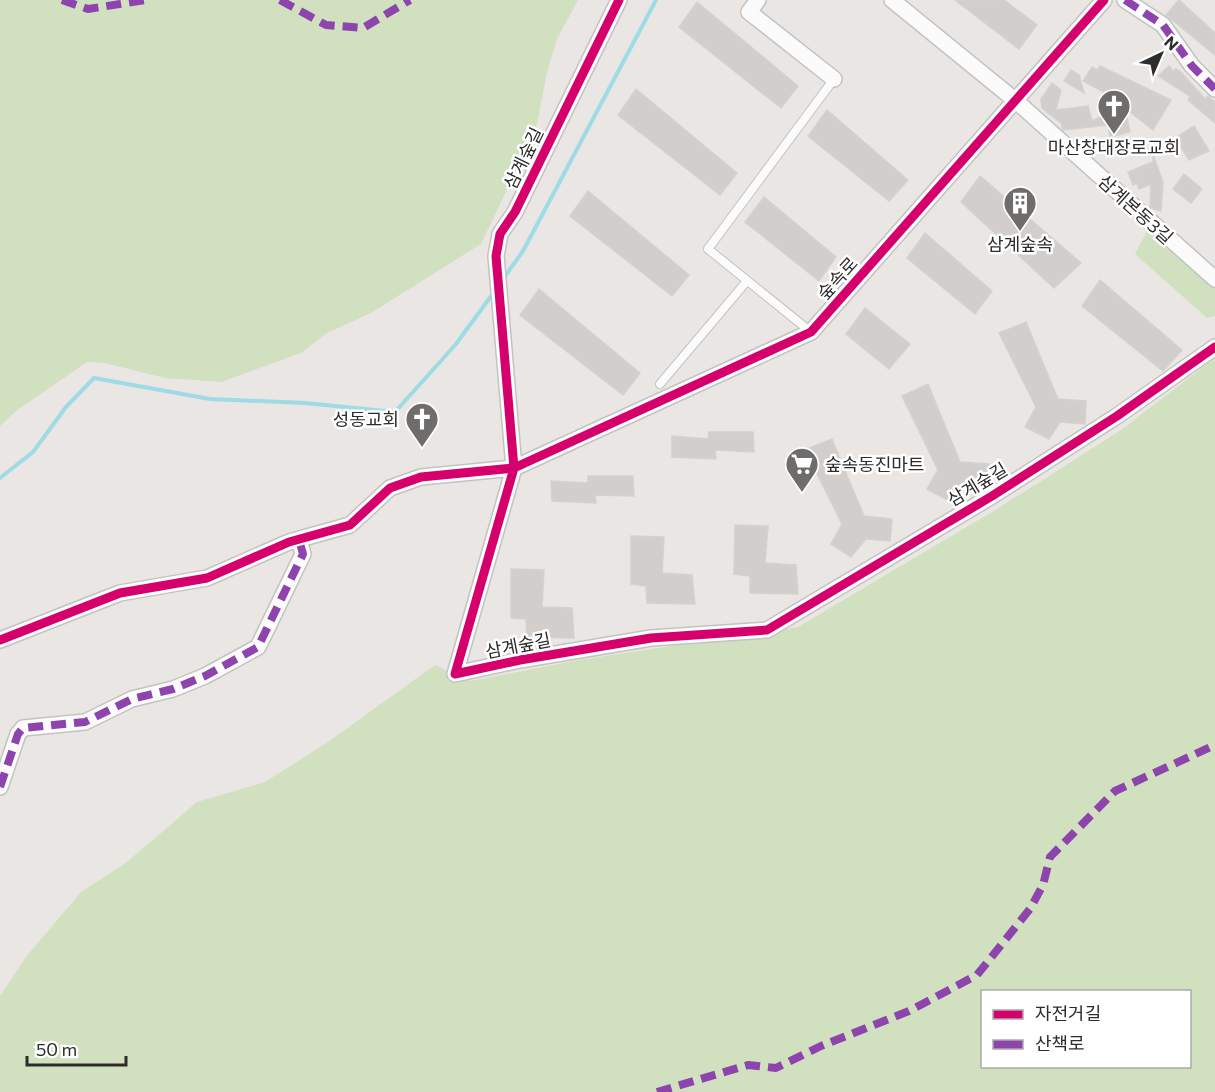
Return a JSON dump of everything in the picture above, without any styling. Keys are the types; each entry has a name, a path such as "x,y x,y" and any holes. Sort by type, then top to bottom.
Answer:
{"street":[{"name":"삼계숲길","path":"619,0 514,212 500,234 496,256 514,468 455,674 520,660 651,638 767,630 1021,477 1117,416 1215,347"},
{"path":"758,0 749,12 834,79"},
{"name":"삼계본동3길","path":"892,0 1016,101 1215,279"},
{"name":"숲속로","path":"0,640 120,592 207,578 299,540 350,525 390,488 400,484 422,477 514,468 811,332 1104,0"},
{"path":"1125,0 1163,25 1192,66 1215,88"},
{"path":"0,787 18,734 23,728 84,722 132,699 173,689 205,676 258,647 303,554 299,540"}],"lane":[{"path":"811,332 708,249 834,79"},
{"path":"660,384 747,281"}],"green space":[{"path":"0,0 578,0 557,39 547,72 536,129 481,244 371,313 327,333 301,353 221,382 165,378 105,363 87,362 16,411 0,426"},
{"path":"1149,227 1215,284 1215,316 1207,318 1135,254"},
{"path":"1215,358 1215,1092 0,1092 0,996 26,957 81,892 127,862 197,802 265,782 328,742 435,665 470,681 579,660 798,627 997,509 1121,430"}],"building":[{"path":"955,0 1004,0 1037,25 1019,49"},
{"path":"1179,0 1215,33 1215,55 1166,15"},
{"path":"697,2 798,86 781,108 679,27"},
{"path":"1100,66 1171,100 1153,130 1125,108 1130,132 1110,137 1108,125 1063,130 1061,123 1042,108 1041,99 1052,83 1061,90 1056,110 1088,106 1092,121 1126,104 1083,81 1092,67 1098,70"},
{"path":"1169,66 1173,71 1176,69 1181,72 1205,99 1208,96 1215,102 1215,123 1188,100 1190,96 1158,76"},
{"path":"1071,70 1079,75 1084,93 1064,81"},
{"path":"636,89 737,173 720,195 618,115"},
{"path":"827,110 908,180 889,201 808,136"},
{"path":"1194,126 1209,151 1189,160 1175,138"},
{"path":"1153,155 1163,182 1161,211 1150,208 1151,184 1139,189 1137,183 1133,185 1128,172 1153,162"},
{"path":"1184,174 1202,189 1191,203 1173,189"},
{"name":"삼계숲속","path":"980,176 1081,263 1054,288 961,202"},
{"path":"588,191 689,275 672,296 570,216"},
{"path":"764,197 836,257 819,281 745,222"},
{"name":"삼계숲속","path":"925,233 992,291 975,314 907,258"},
{"name":"삼계숲속","path":"1100,280 1182,350 1163,371 1082,306"},
{"path":"539,289 640,373 623,395 520,315"},
{"path":"865,308 910,344 889,369 846,334"},
{"path":"1026,322 1058,399 1086,401 1085,424 1060,422 1049,439 1025,427 1036,407 999,333"},
{"path":"928,384 960,462 989,464 987,486 962,485 951,502 927,489 938,470 902,396"},
{"path":"709,432 753,432 754,452 715,450 716,459 672,457 672,436 708,439"},
{"path":"832,439 864,516 892,519 890,541 866,539 851,557 831,544 842,524 805,450"},
{"path":"588,476 633,476 634,496 595,495 596,503 552,501 551,481 588,483"},
{"path":"735,525 768,526 765,563 796,565 798,594 750,593 750,576 734,574"},
{"path":"631,536 664,537 662,573 692,575 695,604 647,603 646,586 631,584"},
{"path":"511,569 544,570 542,607 572,608 574,638 527,637 526,619 511,618"}],"waterway":[{"path":"503,279 523,251 656,0"},
{"path":"0,478 33,452 66,407 94,378 210,399 305,403 395,412 456,344 494,292"}],"marked path":[{"path":"62,0 88,9 146,0"},
{"path":"280,0 326,25 363,28 410,0"},
{"path":"1125,0 1163,25 1192,66 1215,89"},
{"path":"0,787 18,734 23,728 85,722 132,699 173,689 205,676 258,647 303,554 299,540"},
{"path":"657,1092 748,1065 776,1068 821,1046 909,1011 977,975 1030,909 1043,885 1050,857 1115,791 1215,745"}],"cycle path":[{"path":"619,0 515,212 500,234 496,256 514,468 455,674 520,660 651,638 767,630 992,496 1117,416 1215,347"},
{"path":"0,640 120,593 207,578 289,542 350,525 390,488 421,477 514,468 811,332 1104,0"}],"place":[{"name":"마산창대장로교회","path":"1114,135"},
{"name":"삼계숲속","path":"1020,232"},
{"name":"성동교회","path":"422,448"},
{"name":"숲속동진마트","path":"802,493"}]}
